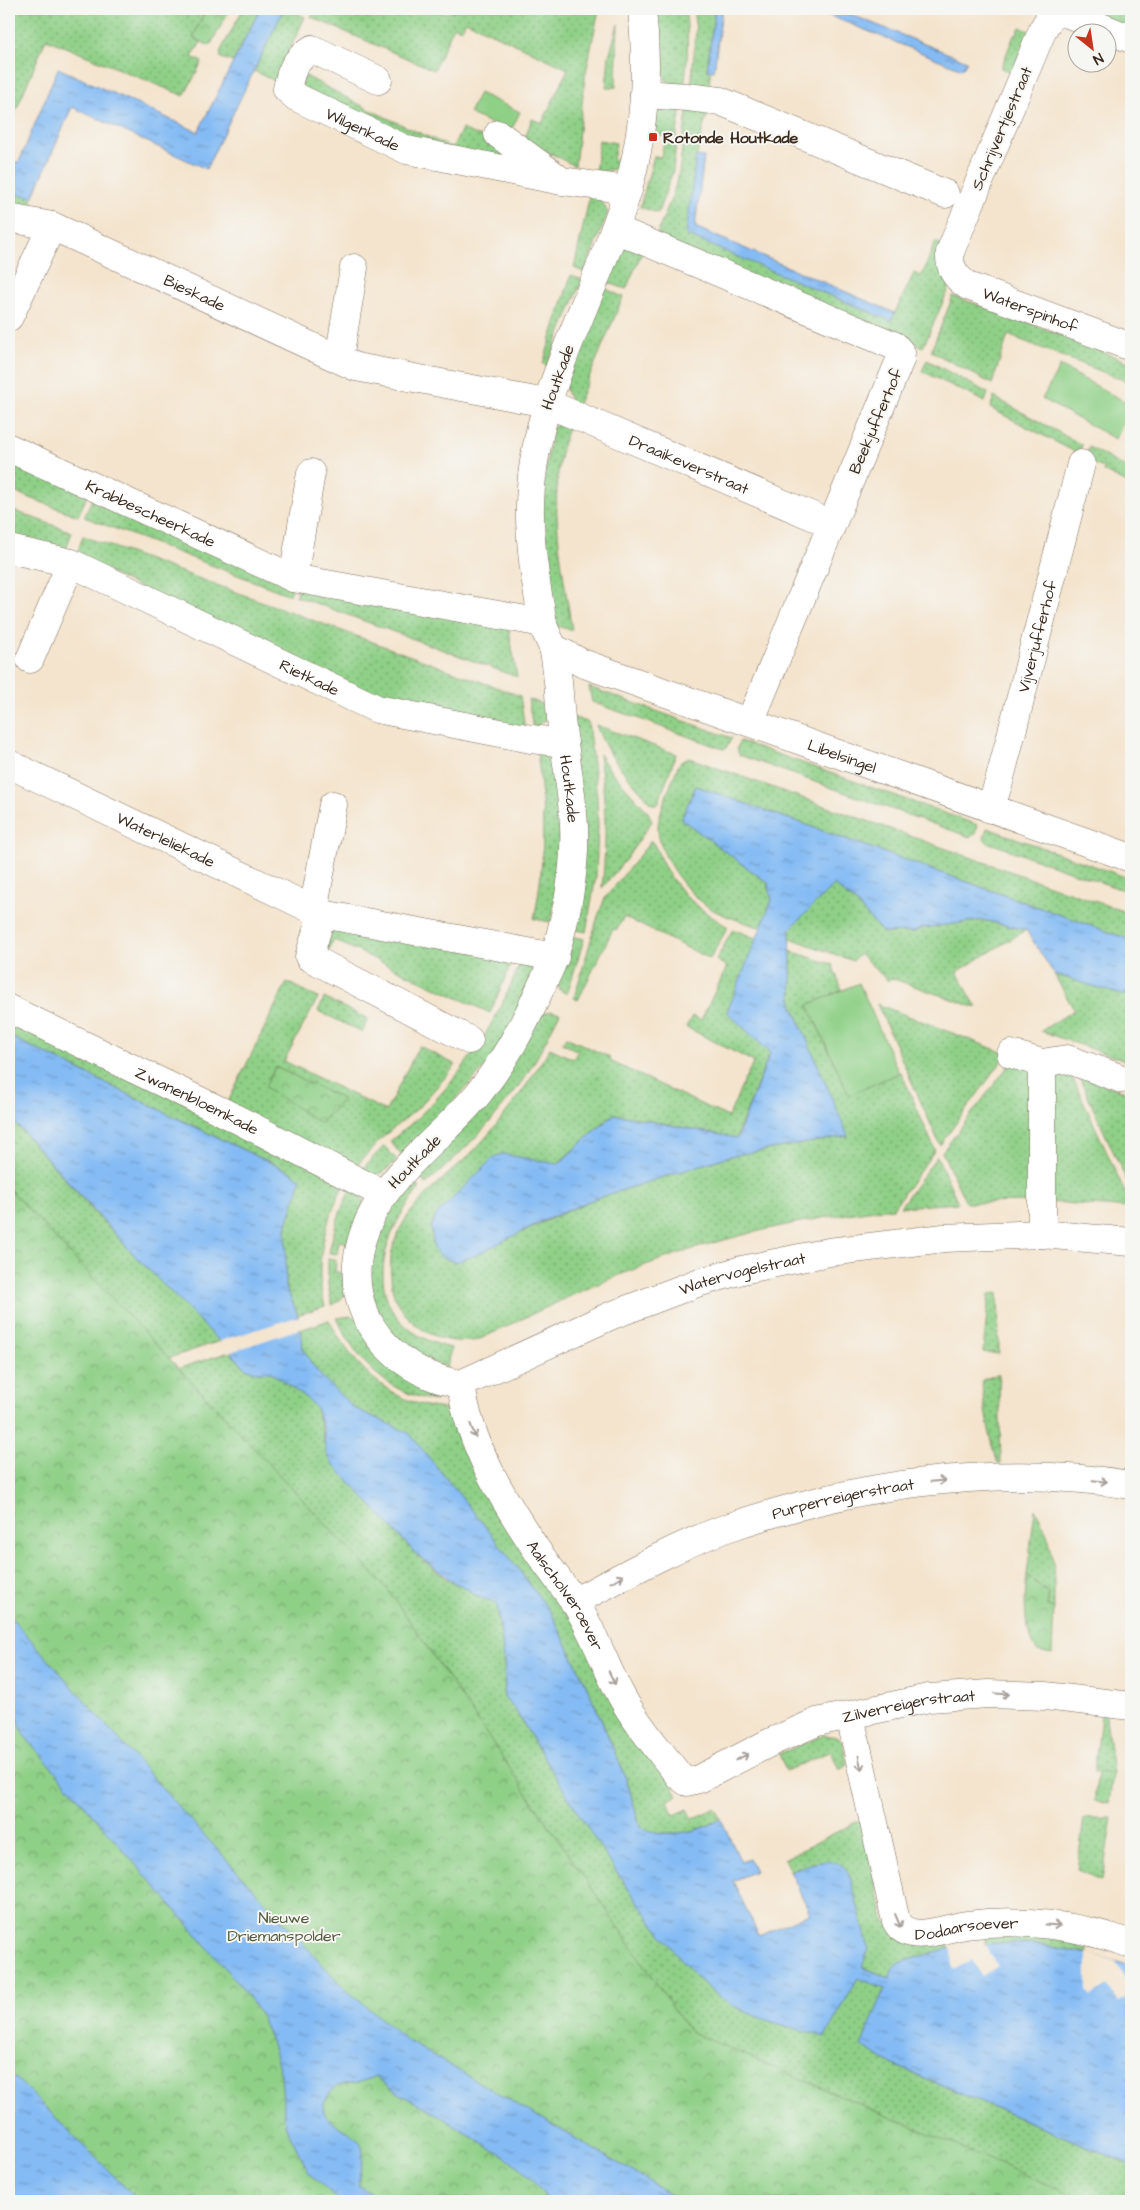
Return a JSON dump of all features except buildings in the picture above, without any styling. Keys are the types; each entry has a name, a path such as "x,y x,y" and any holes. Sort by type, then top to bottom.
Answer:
{"street":[{"name":"Houtkade","path":"461,1384 446,1382 428,1375 399,1359 381,1340 360,1303 356,1281 361,1243 374,1207 383,1194 405,1166 461,1112 497,1068 531,1011 555,957 567,903 574,830 564,743 531,531 530,490 536,442 546,402 615,229 628,190 640,131 646,76 642,9"},
{"path":"1058,10 1131,39"},
{"name":"Schrijvertjestraat","path":"950,252 1043,30 1049,19 1058,10"},
{"name":"Wilgenkade","path":"378,80 312,49 299,58 290,74 287,89 296,97 407,150 562,181 628,190"},
{"path":"644,94 687,96 720,101 945,194"},
{"name":"Wilgenkade","path":"498,134 562,181"},
{"name":"Bieskade","path":"9,218 52,226 356,367 546,402"},
{"path":"9,317 52,226"},
{"name":"Beekjufferhof","path":"615,229 895,346 901,354 750,722"},
{"name":"Waterspinhof","path":"950,252 951,268 957,278 968,286 1131,347"},
{"path":"339,359 354,268"},
{"name":"Draaikeverstraat","path":"546,402 831,524"},
{"name":"Krabbescheerkade","path":"9,448 293,578 548,636"},
{"name":"Vijverjufferhof","path":"990,809 999,782 1081,464"},
{"path":"293,578 311,473"},
{"name":"Rietkade","path":"9,549 71,563 377,709 531,739 564,743"},
{"path":"30,659 71,563"},
{"name":"Libelsingel","path":"548,636 582,663 1131,858"},
{"name":"Waterleliekade","path":"9,764 322,914 555,957"},
{"path":"333,805 315,900 322,914 309,957 469,1040"},
{"name":"Zwanenbloemkade","path":"9,1009 230,1116 383,1194"},
{"path":"1011,1054 1042,1063 1068,1059 1122,1079"},
{"path":"1042,1063 1042,1234"},
{"name":"Watervogelstraat","path":"461,1384 610,1316 697,1283 742,1270 829,1252 889,1244 979,1236 1042,1234 1131,1242"},
{"name":"Aalscholveroever","path":"461,1384 464,1405 486,1464 509,1507 574,1602 624,1702 679,1776 687,1782 699,1779"},
{"name":"Purperreigerstraat","path":"574,1602 657,1558 723,1529 792,1508 858,1493 924,1482 1000,1476 1102,1481 1131,1486"},
{"name":"Zilverreigerstraat","path":"699,1779 771,1742 810,1726 929,1698 988,1694 1054,1697 1131,1706"},
{"name":"Dodaarsoever","path":"850,1716 896,1921 900,1928 907,1933 916,1934 986,1924 1032,1924 1060,1926 1091,1932 1131,1944"}],"green space":[{"path":"9,9 206,9 193,38 201,42 192,57 202,62 184,96 46,39 9,127"},
{"path":"206,9 230,9 210,46 193,38"},
{"path":"243,9 260,9 233,62 221,58 220,52"},
{"path":"284,9 289,9 305,17 275,81 254,71"},
{"path":"315,9 424,9 445,13 461,9 599,9 585,77 575,166 524,140 532,119 542,123 568,69 466,21 461,29 454,26 434,70 311,17"},
{"path":"656,9 685,9 688,48 684,87 668,82 659,71"},
{"path":"693,9 715,9 707,70 711,71 708,90 691,88 696,30"},
{"path":"1074,9 1131,9 1131,31 1118,26 1118,22 1108,22"},
{"path":"618,24 616,87 606,88 609,56"},
{"path":"1020,27 1033,33 1016,75 1001,68 1014,35 1016,36"},
{"path":"304,75 368,109 452,148 462,129 511,149 503,163 419,146 301,88"},
{"path":"479,93 520,112 510,133 469,113"},
{"path":"682,104 676,138 653,134 655,111"},
{"path":"688,105 709,110 697,156 687,235 891,321 914,273 922,276 935,242 944,246 952,282 923,347 656,236 673,194 679,172"},
{"path":"599,140 616,143 613,160 622,162 615,169 595,173"},
{"path":"664,142 676,144 673,171 658,213 640,207 654,156 661,157"},
{"path":"591,190 602,201 608,213 584,272 574,268"},
{"path":"9,192 33,197 29,212 9,208"},
{"path":"629,245 644,248 626,289 606,282 618,251"},
{"path":"571,275 582,280 547,366 543,364"},
{"path":"604,288 623,297 577,406 570,400 565,387"},
{"path":"953,296 1035,325 1131,363 1131,383 1008,335 992,384 931,351"},
{"path":"927,360 988,393 985,402 922,371"},
{"path":"1060,366 1131,405 1131,409 1115,439 1042,399"},
{"path":"994,397 1082,445 1079,454 990,408"},
{"path":"563,422 570,423 562,448 558,473 558,526 572,630 556,626 542,539 541,498 552,428"},
{"path":"1089,447 1131,471 1131,485 1103,471 1104,468 1085,461"},
{"path":"9,456 88,494 78,516 9,490"},
{"path":"93,497 293,586 290,595 84,517"},
{"path":"9,509 72,532 65,552 9,541"},
{"path":"83,536 520,696 525,729 381,702 76,557"},
{"path":"298,586 508,624 517,677 296,596"},
{"path":"589,687 732,738 726,748 723,749 592,702"},
{"path":"528,699 548,706 547,719 533,728"},
{"path":"568,716 588,722 597,797 596,876 586,932 568,928"},
{"path":"596,725 676,754 658,804 652,804 620,767 606,748"},
{"path":"740,741 978,825 975,834 970,837 739,755 737,748"},
{"path":"536,746 544,748 556,759 562,821 558,885 551,922 534,919 541,876 543,833"},
{"path":"599,754 609,769 648,812 652,821 627,858 602,888 605,821"},
{"path":"689,758 1131,914 1131,940 696,786 682,819 768,883 772,900 762,928 726,916 705,905 686,887 669,864 659,839 658,822 666,797 678,766 682,761"},
{"path":"987,828 1131,879 1131,893 987,842 984,838"},
{"path":"651,841 671,878 685,894 709,915 728,927 710,959 624,917 616,930 613,929 578,1000 574,998 605,898"},
{"path":"834,885 855,902 883,933 914,932 923,928 983,920 1026,930 957,972 977,1008 891,978 888,981 860,954 853,961 790,938 790,929"},
{"path":"331,929 514,958 490,1013 334,940 326,956 322,943"},
{"path":"733,929 758,939 728,1012 770,1053 736,1138 614,1114 557,1164 494,1157 436,1215 431,1228 434,1249 442,1258 456,1262 594,1199 730,1156 847,1136 792,1004 790,951 832,964 842,990 809,1005 849,1095 901,1072 935,1150 893,1208 791,1224 692,1249 627,1272 570,1296 478,1340 458,1341 440,1338 416,1325 401,1309 393,1289 391,1255 397,1236 419,1202 480,1144 508,1110 550,1048 573,1059 578,1051 562,1043 566,1037 609,1057 610,1061 728,1117 754,1062 686,1027 692,1016 701,1020 727,967 716,960"},
{"path":"567,935 584,939 567,994 560,990 557,984"},
{"path":"521,960 531,968 535,978 490,1062 402,1156 390,1141 432,1103 468,1060 498,1012"},
{"path":"1054,974 1122,995 1131,993 1131,1063 1041,1031 1074,1010"},
{"path":"287,982 318,998 284,1061 386,1111 419,1046 456,1065 417,1109 385,1135 354,1168 226,1106"},
{"path":"859,983 899,1073 849,1095 808,1005"},
{"path":"324,998 368,1019 362,1032 318,1011"},
{"path":"877,1004 1007,1054 940,1145"},
{"path":"552,1011 560,1013 527,1074 505,1104 480,1132 426,1184 414,1170 544,1013"},
{"path":"9,1017 346,1181 332,1210 323,1242 320,1274 325,1306 298,1315 286,1287 286,1223 301,1179 291,1172 9,1036"},
{"path":"1013,1060 1034,1067 1035,1202 966,1203 942,1152"},
{"path":"275,1067 343,1099 320,1123 265,1087"},
{"path":"1069,1070 1131,1208 1048,1202 1053,1079"},
{"path":"1078,1075 1131,1094 1131,1190"},
{"path":"9,1116 94,1212 220,1341 127,1372 9,1433"},
{"path":"384,1146 397,1160 380,1173 372,1174 360,1171"},
{"path":"937,1156 958,1203 900,1207"},
{"path":"408,1175 420,1188 403,1211 391,1235 384,1259 383,1282 389,1303 402,1322 422,1337 451,1348 447,1367 415,1357 379,1322 365,1257"},
{"path":"353,1186 357,1188 364,1202 349,1243 339,1241 337,1254 329,1253 338,1218"},
{"name":"Nieuwe Driemanspolder","path":"9,1189 389,1591 689,2031 1086,2201 9,2201"},
{"path":"328,1258 336,1259 335,1272 346,1273 345,1292 341,1299 332,1305 328,1285"},
{"path":"998,1293 999,1354 983,1352 989,1294"},
{"path":"350,1316 357,1318 440,1384 435,1401 418,1397 402,1390 375,1373 354,1348 337,1318"},
{"path":"329,1320 351,1355 380,1384 397,1395 415,1403 435,1408 457,1409 678,1795 667,1801 674,1815 688,1809 693,1819 715,1808 721,1819 693,1831 685,1832 661,1833 640,1827 627,1781 589,1691 552,1614 363,1413 345,1401 329,1386 308,1359 302,1345 300,1330"},
{"path":"229,1352 247,1369 257,1372 271,1372 306,1398 316,1408 325,1445 333,1464 416,1554 445,1578 462,1585 476,1596 494,1601 497,1604 504,1663 504,1698 515,1710 625,1883 700,1981 858,1978 885,1989 887,2062 1131,2165 1131,2201 683,2201 9,1448 134,1383"},
{"path":"999,1374 1001,1464 998,1464 985,1412 982,1380"},
{"path":"1035,1509 1047,1534 1050,1546 1054,1569 1054,1608 1048,1606 1048,1593 1027,1575"},
{"path":"1027,1575 1048,1593 1048,1606 1054,1608 1052,1654 1037,1651 1029,1633 1025,1604"},
{"path":"1102,1709 1105,1710 1113,1774 1094,1772"},
{"path":"824,1735 838,1737 842,1742 848,1765 839,1770 831,1751 786,1771 779,1754"},
{"path":"1098,1772 1113,1774 1109,1803 1094,1801"},
{"path":"1084,1818 1112,1818 1102,1880 1077,1870"},
{"path":"861,1821 885,1923 945,1938 950,1948 896,1964 890,1978 862,1967 799,1867 790,1871 784,1859"},
{"path":"985,1933 1086,1939 1087,1953 1032,1944 985,1944"}],"water":[{"path":"260,9 284,9 206,169 72,107 33,197 9,192 9,161 19,162 58,68 198,132"},
{"path":"715,9 722,9 714,71 707,70"},
{"path":"813,9 837,9 967,61 962,69"},
{"path":"696,156 704,157 695,227 895,313 891,321 686,235"},
{"path":"696,786 1131,940 1131,993 1122,995 1054,974 1026,930 983,920 923,928 914,932 883,933 855,902 834,885 790,929 792,1004 848,1136 730,1156 594,1199 541,1222 474,1256 456,1262 442,1258 434,1249 431,1228 436,1215 494,1157 502,1154 558,1164 614,1114 737,1138 770,1053 727,1012 772,900 768,883 681,819"},
{"path":"9,1036 291,1172 301,1179 286,1228 286,1287 298,1315 303,1348 310,1361 321,1376 354,1408 409,1433 494,1537 552,1614 589,1691 627,1781 640,1827 661,1833 685,1832 693,1831 721,1819 741,1862 749,1859 755,1871 733,1881 759,1936 810,1913 790,1871 815,1863 829,1861 842,1865 851,1880 869,1949 862,1967 890,1978 896,1964 951,1948 996,1943 1064,1949 1131,1966 1131,2165 887,2062 861,2046 885,1989 858,1978 825,2037 772,2022 746,2012 722,1999 693,1973 653,1923 616,1871 515,1710 504,1698 504,1662 497,1604 456,1584 416,1554 333,1464 326,1453 323,1430 316,1408 306,1398 271,1372 257,1372 247,1369 136,1257 9,1116"},
{"path":"9,1615 183,1812 344,1988 408,2041 683,2201 547,2201 543,2193 520,2167 375,2077 357,2083 337,2086 327,2098 324,2108 326,2115 332,2122 356,2138 361,2144 363,2154 359,2186 383,2201 340,2201 309,2173 285,2125 281,2075 272,2044 260,2014 242,1988 28,1740 21,1728 9,1690"},
{"path":"9,2071 139,2201 9,2201"}],"pier":[{"path":"300,1316 302,1328 227,1353 222,1347 220,1341"},
{"path":"983,1942 998,1966 982,1976 972,1960 954,1970 951,1947"},
{"path":"1087,1953 1115,1961 1131,1989 1131,1994 1118,2002 1108,1986 1091,1996 1087,1991"}],"place":[{"name":"Rotonde Houtkade","path":"653,137"}]}
